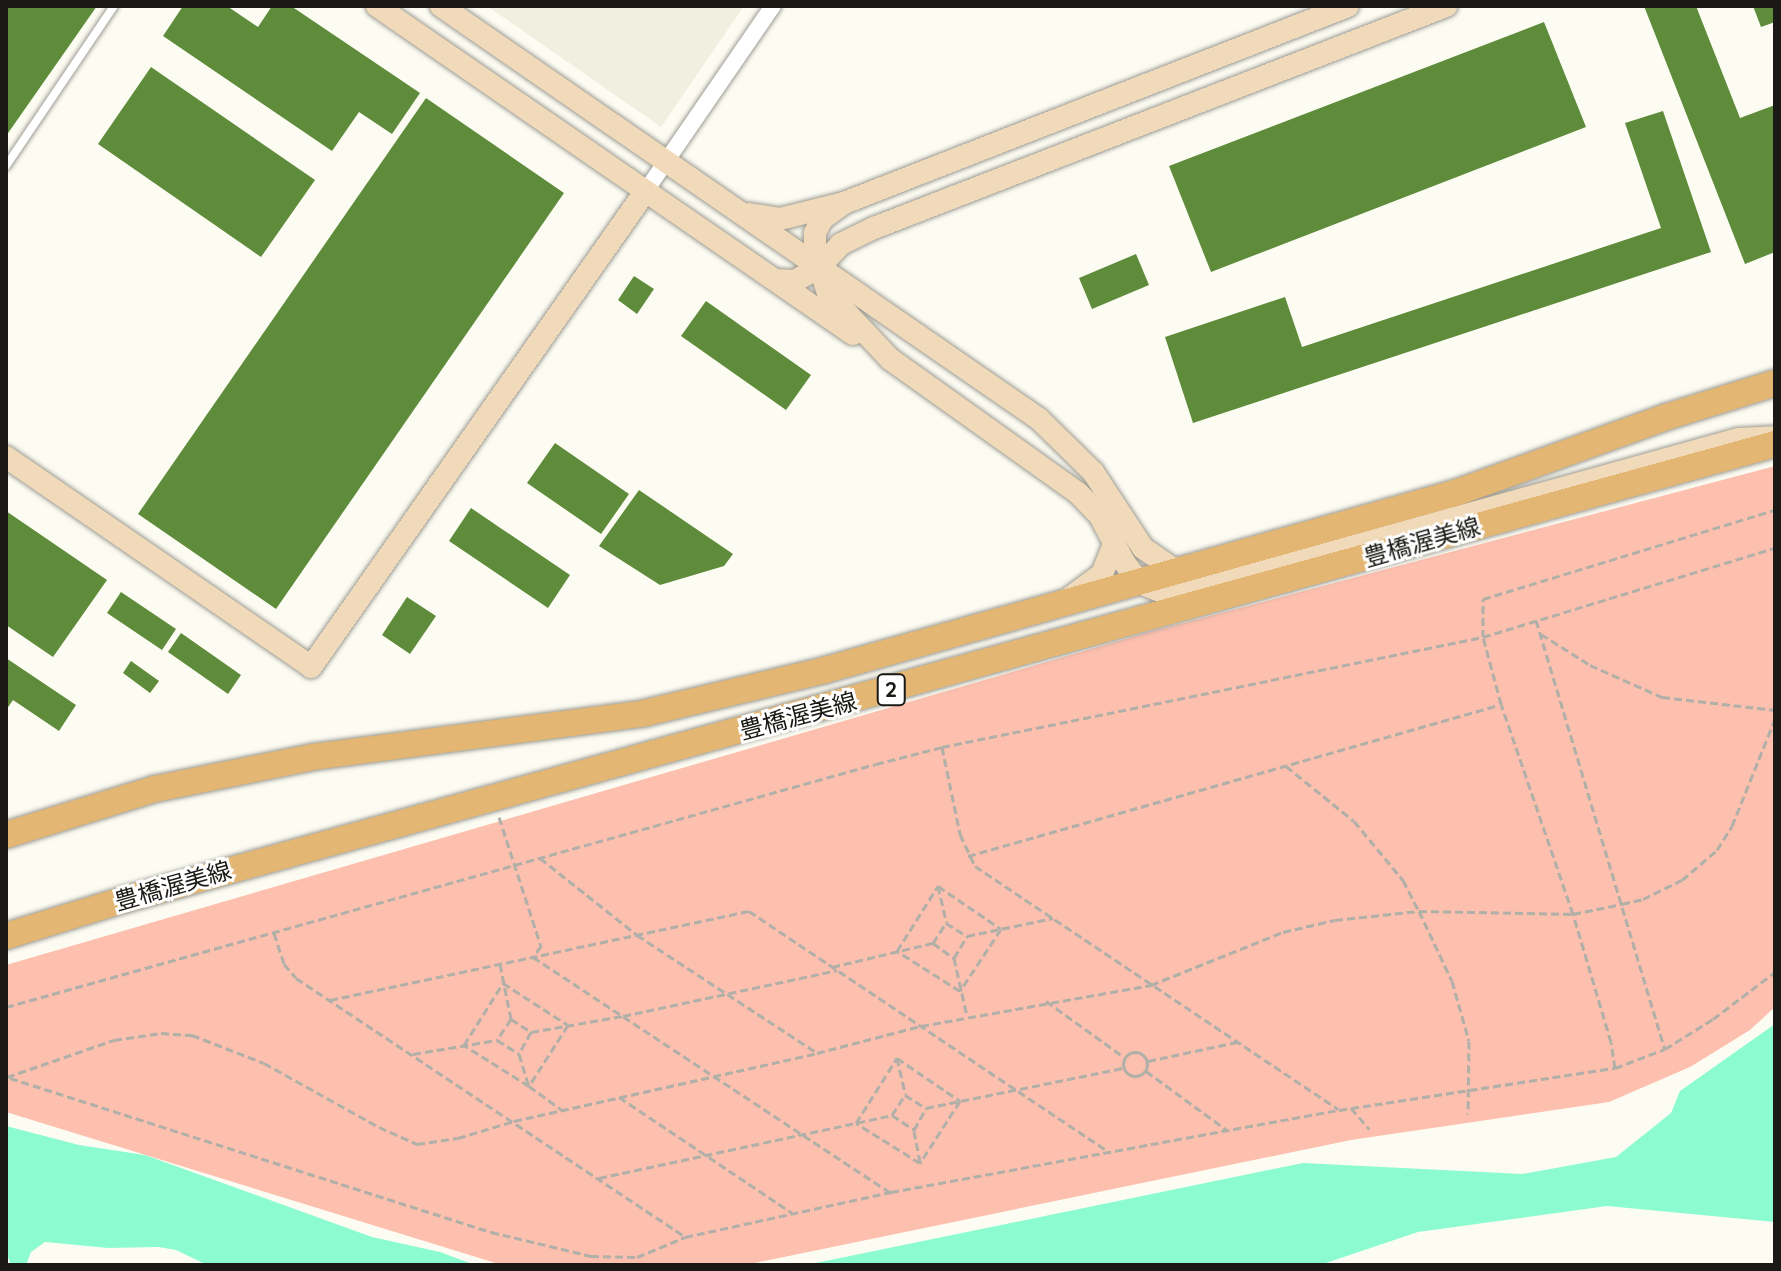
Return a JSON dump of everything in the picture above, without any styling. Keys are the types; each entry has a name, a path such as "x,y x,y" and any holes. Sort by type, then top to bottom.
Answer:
{"main road":[{"name":"豊橋渥美線","path":"6,835 155,789 313,757 645,713 825,670 1455,493 1666,417 1775,383"},
{"name":"豊橋渥美線","path":"6,936 123,900 1775,444"}],"street":[{"path":"377,6 890,359 1078,493 1100,516 1140,583 1167,594 1184,593 1739,439 1775,436"},
{"path":"441,6 1060,436 1093,472 1143,548 1172,568 1189,570"},
{"path":"6,457 311,667 773,6"},
{"path":"739,211 780,219 844,203 1348,6"},
{"path":"775,280 795,281 819,267 841,244 874,228 1446,6"},
{"path":"844,203 822,219 815,233 819,267 828,293 890,359"},
{"path":"856,293 845,275 844,262 855,243 874,228"},
{"path":"1116,508 1140,583 1136,609 1120,626"},
{"path":"1057,607 1102,574 1114,544"}],"lane":[{"path":"6,166 114,6"}],"path":[{"path":"1615,1068 1611,1042 1573,914 1501,704 1483,637 1483,599 1775,510"},
{"path":"6,1007 942,747 1483,637 1775,548"},
{"path":"1536,619 1665,1049"},
{"path":"1541,634 1590,665 1662,697 1775,710"},
{"path":"968,856 1501,704"},
{"path":"6,1076 114,1040 161,1033 192,1035 264,1063 379,1127 417,1144 458,1138 514,1121 967,1016 1151,985 1283,932 1335,920 1419,911 1573,914 1643,899 1682,880 1717,850 1732,826 1775,719"},
{"path":"942,747 968,856 975,866 1339,1110"},
{"path":"1286,766 1354,821 1403,880 1452,981 1461,1011 1469,1041 1468,1114"},
{"path":"493,798 541,946 533,957"},
{"path":"540,858 637,935 817,1053"},
{"path":"938,886 1001,929"},
{"path":"832,967 933,943 946,923 938,886"},
{"path":"897,951 938,886"},
{"path":"330,1000 749,911 1110,1152"},
{"path":"946,923 967,936 1053,918"},
{"path":"960,991 1001,929"},
{"path":"274,933 284,964 296,978 685,1237"},
{"path":"967,936 954,958 967,1016"},
{"path":"933,943 954,958"},
{"path":"897,951 960,991"},
{"path":"533,957 891,1192"},
{"path":"500,964 511,1019 531,1032 623,1016 837,970"},
{"path":"6,1076 491,1232 591,1256 637,1257 685,1237 891,1192 1339,1110 1615,1068 1665,1049 1713,1019 1775,972"},
{"path":"503,983 568,1025"},
{"path":"464,1045 503,983"},
{"path":"1046,1001 1124,1057"},
{"path":"497,1040 511,1019"},
{"path":"529,1086 568,1025"},
{"path":"519,1054 531,1032"},
{"path":"413,1054 497,1040 519,1054 529,1086"},
{"path":"1148,1061 1237,1042"},
{"path":"464,1045 562,1110"},
{"path":"1132,1051 1142,1053 1148,1061 1146,1071 1138,1076 1128,1074 1123,1068 1124,1057 1132,1051"},
{"path":"897,1058 960,1101"},
{"path":"599,1178 892,1115 905,1095 897,1058"},
{"path":"856,1123 897,1058"},
{"path":"905,1095 926,1108 1123,1068"},
{"path":"1146,1071 1227,1130"},
{"path":"619,1097 792,1213"},
{"path":"920,1163 960,1101"},
{"path":"920,1163 914,1130 926,1108"},
{"path":"1351,1108 1369,1129"},
{"path":"892,1115 914,1130"},
{"path":"856,1123 920,1163"}],"shaded area":[{"path":"487,6 744,6 661,127"},
{"path":"1775,466 1775,1007 1750,1030 1690,1067 1609,1102 1351,1140 745,1265 502,1265 6,1112 6,965 1149,632"},
{"path":"1775,1024 1775,1222 1607,1206 1418,1232 1320,1265 806,1265 1303,1163 1522,1174 1616,1157 1671,1113 1680,1091"},
{"path":"6,1126 79,1145 145,1155 372,1237 440,1252 475,1265 207,1265 176,1250 159,1247 108,1248 45,1242 31,1252 26,1265 11,1265 6,1252"}],"building":[{"path":"6,6 97,6 6,136"},
{"path":"183,6 227,6 258,27 272,6 291,6 420,93 392,134 359,112 332,151 163,36"},
{"path":"1644,6 1696,6 1740,118 1775,105 1775,252 1745,264"},
{"path":"1753,6 1775,6 1775,22 1761,27"},
{"path":"1544,22 1586,127 1211,272 1169,166"},
{"path":"151,67 315,180 261,257 98,144"},
{"path":"426,98 564,193 276,609 138,514"},
{"path":"1663,111 1711,252 1193,423 1165,337 1285,297 1302,347 1661,228 1625,123"},
{"path":"1136,254 1149,285 1092,309 1079,278"},
{"path":"634,276 654,289 637,314 618,300"},
{"path":"706,301 811,375 786,410 681,336"},
{"path":"555,443 629,494 601,534 527,483"},
{"path":"639,490 733,554 724,566 660,585 599,546"},
{"path":"471,508 570,575 548,608 449,541"},
{"path":"6,511 107,580 53,657 6,625"},
{"path":"121,592 176,629 162,650 107,613"},
{"path":"407,597 436,616 410,654 382,635"},
{"path":"181,633 241,675 228,694 168,652"},
{"path":"6,658 76,705 59,731 13,700 6,710"},
{"path":"131,661 159,681 150,693 123,673"}]}
